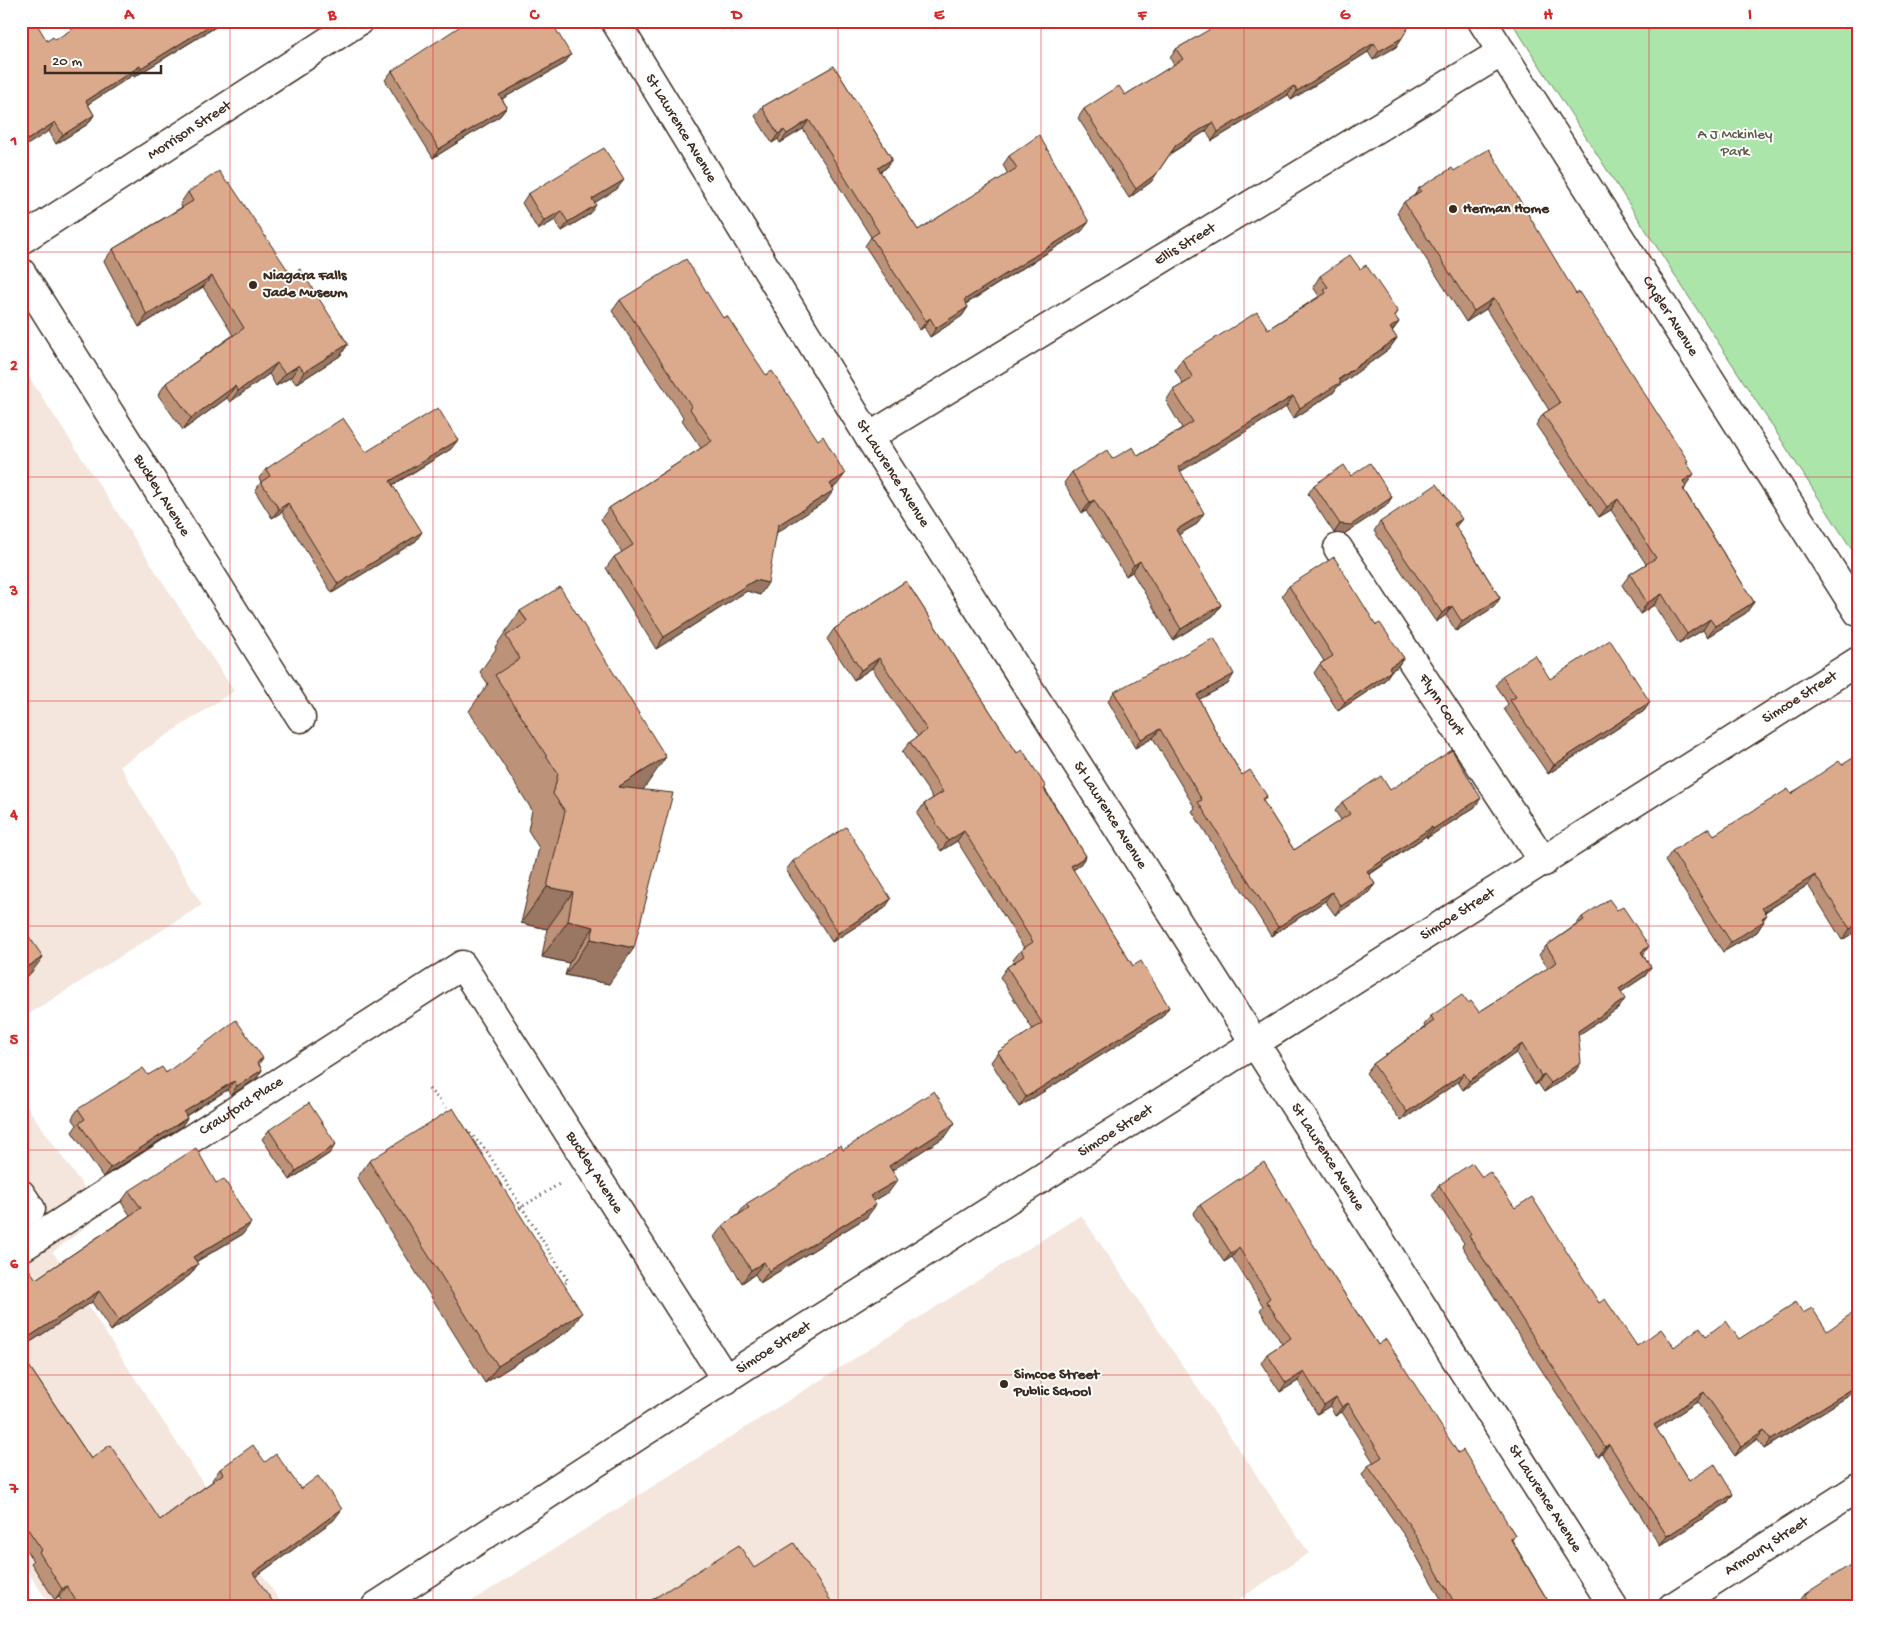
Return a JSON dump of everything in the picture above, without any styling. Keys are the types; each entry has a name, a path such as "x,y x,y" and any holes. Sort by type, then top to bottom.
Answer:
{"street":[{"name":"Morrison Street","path":"21,240 359,21"},
{"name":"St Lawrence Avenue","path":"615,21 869,437 1613,1606"},
{"name":"Crysler Avenue","path":"1482,21 1858,612"},
{"name":"Ellis Street","path":"869,437 1502,52"},
{"name":"Buckley Avenue","path":"21,272 301,718"},
{"name":"Flynn Court","path":"1338,548 1544,862"},
{"name":"Simcoe Street","path":"376,1606 726,1380 1858,662"},
{"name":"Buckley Avenue","path":"462,965 726,1380"},
{"name":"Crawford Place","path":"21,1248 462,965"},
{"path":"21,1194 31,1209 21,1215"},
{"name":"Armoury Street","path":"1674,1606 1858,1488"}],"path":[{"path":"429,1090 454,1116"},
{"path":"460,1123 486,1150 568,1281 554,1289"},
{"path":"510,1215 588,1165"}],"shaded area":[{"path":"21,365 234,691 120,766 202,905 21,1019"},
{"path":"21,1098 103,1214 53,1252 283,1606 51,1606 21,1562"},
{"name":"Simcoe Street Public School","path":"1081,1215 1309,1553 1229,1606 464,1606"}],"green space":[{"name":"A J Mckinley Park","path":"1511,21 1858,21 1858,559"}],"building":[{"path":"21,21 35,21 47,41 53,37 55,40 85,21 217,21 141,68 140,66 86,101 94,115 63,135 55,122 21,144"},
{"path":"468,21 551,21 571,55 499,95 507,107 439,149 392,71"},
{"path":"1224,21 1412,21 1402,38 1379,51 1374,43 1297,91 1294,86 1218,132 1213,122 1176,145 1157,173 1136,189 1084,109 1119,86 1125,95 1183,59 1176,49"},
{"path":"834,66 892,159 878,168 918,230 1017,168 1009,156 1039,135 1089,222 964,300 968,307 936,328 930,318 926,321 871,237 879,232 809,120 787,134 784,130 778,134 762,107"},
{"path":"604,148 624,180 592,199 596,205 568,222 561,211 544,221 528,194"},
{"path":"1489,149 1576,294 1579,292 1688,461 1686,462 1694,474 1683,481 1686,487 1683,489 1754,602 1715,626 1710,619 1687,634 1662,594 1647,603 1630,574 1656,558 1618,499 1607,507 1543,414 1560,403 1494,298 1474,311 1404,202 1421,191 1419,188 1452,168 1454,171"},
{"path":"219,171 227,183 229,182 291,275 300,269 348,344 304,372 299,365 285,374 277,363 238,391 235,386 191,418 166,383 244,328 212,276 147,315 113,249 193,201 188,192"},
{"path":"1350,255 1360,269 1366,265 1398,312 1394,315 1399,322 1390,328 1397,338 1339,379 1341,382 1300,408 1293,396 1178,467 1204,513 1176,530 1221,605 1181,629 1140,561 1134,565 1094,500 1090,502 1072,472 1107,450 1112,459 1133,447 1138,456 1193,422 1173,390 1193,378 1182,359 1257,312 1268,329 1326,293 1324,289 1328,287 1320,276"},
{"path":"686,259 723,318 727,316 766,375 772,371 818,440 823,436 845,474 830,484 834,490 778,525 768,583 755,580 664,637 614,557 633,545 609,508 712,441 690,409 692,407 620,300"},
{"path":"438,408 458,440 390,481 422,532 338,584 288,503 279,509 261,482 270,476 266,469 343,418 366,452"},
{"path":"1370,463 1392,497 1351,525 1340,524 1314,485 1344,465 1351,476"},
{"path":"1437,484 1462,519 1454,524 1500,598 1462,622 1452,606 1442,613 1380,522"},
{"path":"1334,557 1376,625 1380,623 1404,658 1389,667 1391,671 1345,702 1320,664 1333,656 1289,586"},
{"path":"906,581 1017,753 1022,749 1046,787 1044,789 1086,856 1071,866 1133,966 1141,961 1169,1007 1026,1097 998,1052 1042,1023 1007,967 1024,956 1021,950 1033,942 964,831 948,841 924,804 943,792 910,742 927,730 879,658 861,670 834,629"},
{"path":"560,587 666,757 618,787 673,793 634,948 591,939 594,927 568,921 573,892 547,887 565,811 553,794 558,774 495,675 520,659 506,636 528,622 520,611"},
{"path":"1214,638 1234,674 1197,695 1216,732 1242,775 1250,770 1267,796 1262,799 1294,850 1350,814 1342,802 1381,776 1390,790 1452,750 1481,798 1433,829 1432,827 1367,871 1375,884 1341,906 1332,892 1278,927 1198,802 1202,800 1160,729 1141,739 1114,692"},
{"path":"1610,640 1650,702 1554,765 1510,700 1516,697 1502,676 1535,655 1550,679"},
{"path":"1856,756 1858,759 1858,924 1850,929 1815,875 1762,908 1767,915 1762,918 1764,921 1731,942 1672,851 1709,828 1714,835 1788,789 1791,794 1839,761 1842,765"},
{"path":"846,827 891,899 838,933 793,861"},
{"path":"1609,899 1617,910 1623,907 1649,946 1641,952 1651,967 1619,989 1625,999 1578,1031 1581,1063 1551,1083 1544,1074 1541,1076 1522,1044 1469,1081 1464,1073 1407,1112 1373,1064 1434,1021 1431,1016 1462,995 1468,1003 1471,1001 1479,1012 1557,962 1546,946 1584,920 1582,917"},
{"path":"21,925 43,957 21,971"},
{"path":"236,1020 263,1058 257,1062 262,1070 237,1086 234,1081 184,1112 187,1118 110,1168 79,1123 85,1119 78,1109 143,1068 148,1075 162,1067 166,1073"},
{"path":"934,1091 955,1123 889,1166 898,1180 870,1196 876,1205 769,1271 764,1262 751,1270 723,1225 749,1208 746,1204 841,1145 843,1150"},
{"path":"309,1103 336,1144 296,1171 269,1130"},
{"path":"453,1108 582,1313 498,1366 369,1161"},
{"path":"196,1148 216,1183 224,1179 251,1223 193,1257 198,1264 119,1320 99,1291 21,1342 21,1272 28,1268 36,1279 141,1208 129,1191"},
{"path":"1264,1162 1325,1264 1378,1345 1386,1339 1458,1453 1463,1450 1515,1535 1510,1538 1551,1606 1447,1606 1454,1602 1412,1529 1368,1466 1382,1457 1348,1403 1342,1407 1336,1397 1324,1405 1304,1372 1286,1383 1267,1354 1291,1338 1266,1301 1270,1298 1239,1248 1231,1253 1200,1205"},
{"path":"1472,1163 1482,1177 1490,1172 1515,1208 1532,1197 1599,1303 1605,1299 1637,1346 1661,1329 1674,1347 1700,1327 1706,1336 1726,1321 1739,1339 1796,1302 1803,1313 1812,1308 1827,1331 1858,1309 1858,1385 1771,1440 1764,1430 1741,1446 1704,1392 1654,1425 1689,1481 1715,1464 1733,1494 1667,1536 1609,1444 1605,1447 1507,1296 1469,1236 1471,1234 1439,1185"},
{"path":"21,1354 91,1459 110,1445 160,1520 223,1474 220,1469 253,1445 265,1462 276,1454 301,1489 318,1476 342,1509 253,1573 273,1602 268,1606 79,1606 67,1586 62,1589 39,1552 42,1550 21,1519"},
{"path":"794,1543 834,1606 642,1606 739,1545 754,1568"},
{"path":"1858,1560 1858,1606 1812,1606 1805,1594"}],"place":[{"name":"Herman Home","path":"1453,209"},
{"name":"Niagara Falls Jade Museum","path":"253,285"},
{"name":"Simcoe Street Public School","path":"1004,1384"}]}
